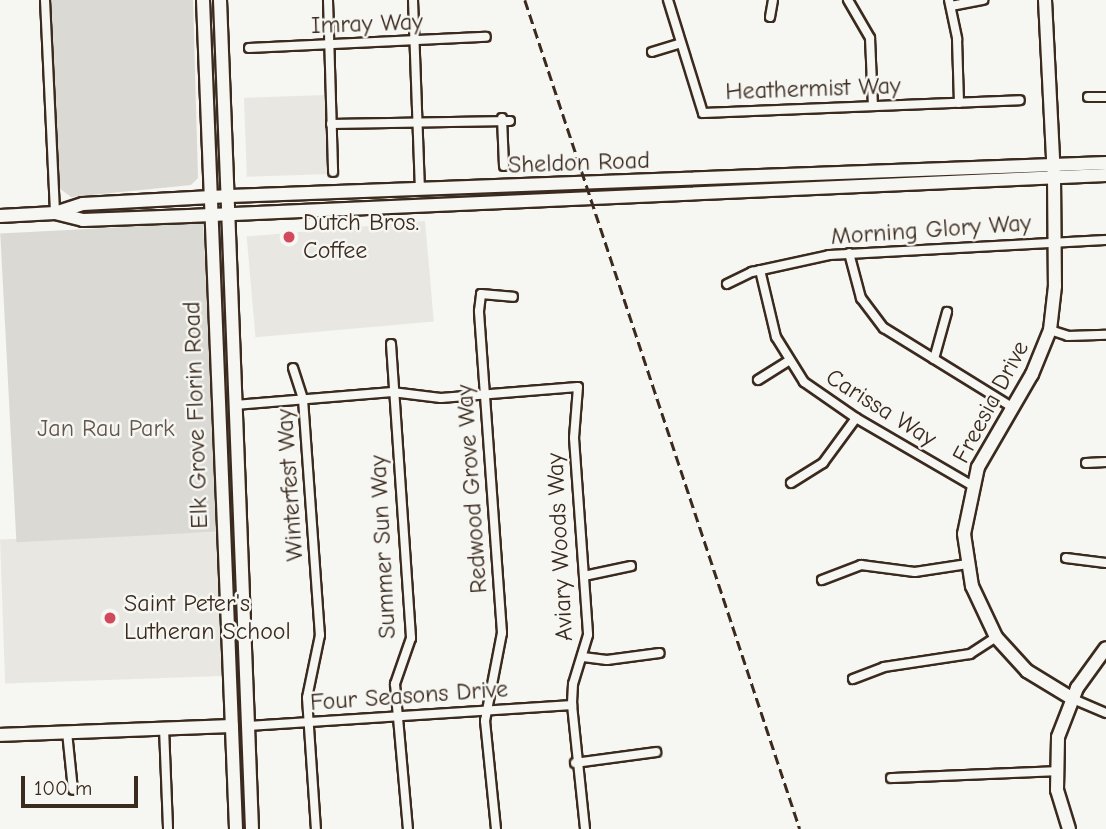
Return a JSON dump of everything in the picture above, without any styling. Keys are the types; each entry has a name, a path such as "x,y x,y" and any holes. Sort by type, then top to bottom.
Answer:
{"main road":[{"name":"Elk Grove Florin Road","path":"203,0 236,829"},
{"name":"Elk Grove Florin Road","path":"220,0 230,196 235,405 252,827"},
{"name":"Freesia Drive","path":"1045,0 1054,171 1055,242 1050,330 1039,361 971,485 965,526 967,564 978,604 996,638 1027,671 1073,699"},
{"name":"Sheldon Road","path":"0,216 55,214 83,220 230,214 1054,171 1106,163"},
{"name":"Sheldon Road","path":"55,214 83,204 420,188 1054,171 1106,175"},
{"path":"380,205 450,187"},
{"path":"1069,829 1056,771 1058,737 1073,699 1106,648"},
{"path":"229,698 237,706 242,722 248,726"},
{"path":"0,735 232,726 239,743 241,809 252,827"}],"street":[{"path":"45,0 55,214"},
{"path":"328,0 333,173"},
{"path":"412,0 420,188"},
{"name":"Heathermist Way","path":"668,0 704,113 1020,100"},
{"path":"770,17 773,0"},
{"path":"848,0 870,38 873,106"},
{"path":"959,103 950,3 983,0"},
{"name":"Imray Way","path":"249,48 486,37"},
{"path":"652,52 681,43"},
{"path":"1088,97 1106,97"},
{"path":"331,124 506,119 504,166"},
{"name":"Morning Glory Way","path":"727,284 760,270 849,253 1106,240"},
{"path":"849,253 857,289 877,321 1012,407"},
{"name":"Carissa Way","path":"760,270 776,337 788,361 811,388 856,418 971,485"},
{"name":"Redwood Grove Way","path":"496,829 486,733 502,633 484,394 481,294 513,297"},
{"path":"934,359 947,312"},
{"path":"1050,330 1068,336 1106,335"},
{"name":"Summer Sun Way","path":"391,344 392,392 411,638 395,684 408,829"},
{"path":"758,380 788,361"},
{"name":"Winterfest Way","path":"293,368 303,399 320,635 307,698 316,829"},
{"name":"Aviary Woods Way","path":"484,394 578,387 574,438 588,635 573,684 572,705 575,763 585,829"},
{"path":"235,405 392,392 441,398 484,394"},
{"path":"791,483 829,457 856,418"},
{"path":"1086,463 1106,462"},
{"path":"1066,558 1106,563"},
{"path":"822,580 861,565 915,572 967,564"},
{"path":"584,576 631,566"},
{"path":"853,679 884,667 970,654 996,638"},
{"path":"583,657 607,660 660,653"},
{"path":"1073,699 1106,713"},
{"name":"Four Seasons Drive","path":"248,726 572,705"},
{"path":"164,728 168,829"},
{"path":"67,732 73,790"},
{"path":"575,763 656,752"},
{"path":"891,778 1056,771"}],"shaded area":[{"path":"325,95 328,174 247,177 244,98"},
{"path":"425,221 434,322 255,337 247,237"},
{"name":"Saint Peter's Lutheran School","path":"217,532 222,676 5,683 0,540"}],"green space":[{"path":"50,0 193,0 198,178 191,185 71,197 59,188"},
{"name":"Jan Rau Park","path":"203,223 219,532 16,542 0,234"}],"railway":[{"path":"525,0 800,829"}],"place":[{"name":"Dutch Bros. Coffee","path":"289,237"},
{"name":"Saint Peter's Lutheran School","path":"110,618"}]}
